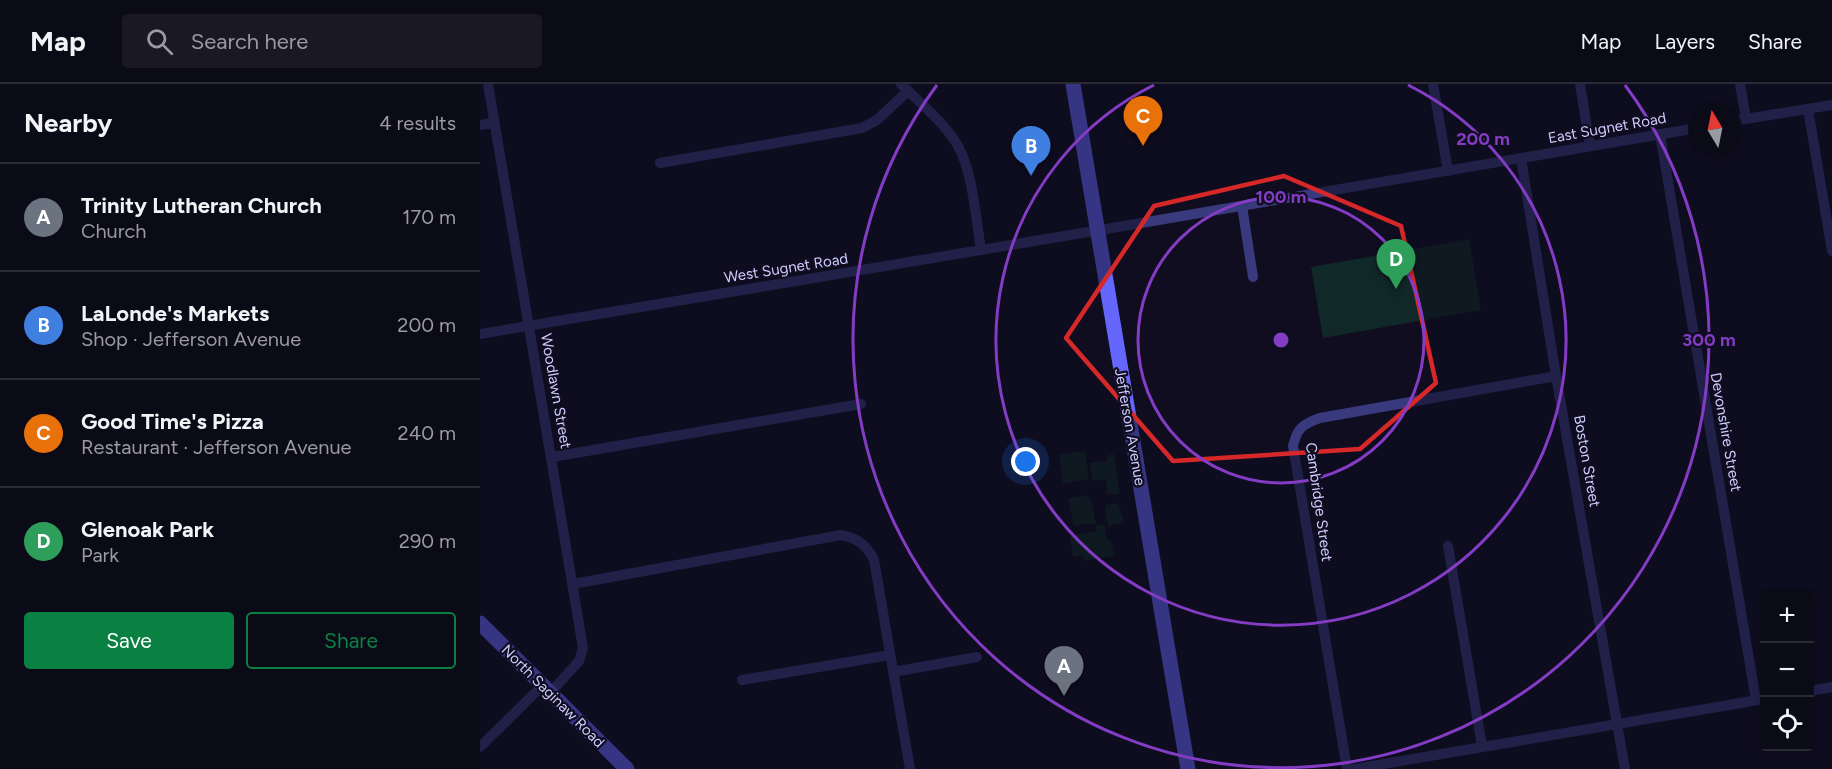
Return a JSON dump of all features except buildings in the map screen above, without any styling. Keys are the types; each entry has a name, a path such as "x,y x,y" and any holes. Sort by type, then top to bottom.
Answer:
{"street":[{"name":"Woodlawn Street","path":"480,747 574,667 582,655 573,584 488,84"},
{"name":"Jefferson Avenue","path":"1073,84 1188,769"},
{"path":"1433,84 1448,171"},
{"path":"1580,84 1590,146"},
{"path":"1740,84 1746,119"},
{"path":"660,163 862,128 877,120 904,87 948,131 959,148 969,176 981,250"},
{"path":"1742,120 1832,105"},
{"path":"1808,109 1832,250"},
{"path":"480,125 494,123"},
{"name":"East Sugnet Road","path":"1097,231 1688,129"},
{"name":"Devonshire Street","path":"1660,134 1760,700"},
{"name":"Boston Street","path":"1521,158 1556,376 1625,769"},
{"path":"1242,206 1253,277"},
{"name":"West Sugnet Road","path":"480,334 1097,231"},
{"name":"Cambridge Street","path":"1347,769 1293,446 1296,434 1305,423 1320,418 1556,376"},
{"path":"552,457 861,404"},
{"path":"573,584 841,535 854,538 870,552 874,560 909,769"},
{"path":"1448,546 1482,747"},
{"name":"North Saginaw Road","path":"480,623 627,769"},
{"path":"742,680 890,655"},
{"path":"893,672 977,657"},
{"path":"1814,690 1832,687"},
{"path":"1354,769 1760,700"}],"highlighted area":[{"path":"1284,176 1401,226 1436,383 1360,449 1173,461 1066,338 1154,206"}],"green space":[{"path":"1469,239 1481,310 1323,338 1311,267"},
{"path":"1085,451 1089,479 1063,484 1059,455"},
{"path":"1114,454 1120,494 1107,495 1106,479 1092,481 1090,463 1107,461 1106,456"},
{"path":"1087,495 1091,501 1096,523 1074,526 1068,499"},
{"path":"1118,503 1124,523 1108,526 1106,505"},
{"path":"1104,524 1107,540 1111,540 1114,556 1084,561 1083,555 1073,557 1070,536 1096,531 1096,526"}],"place":[{"name":"Good Time's Pizza","path":"1143,146"},
{"name":"LaLonde's Markets","path":"1031,176"},
{"name":"Glenoak Park","path":"1396,289"},
{"name":"Trinity Lutheran Church","path":"1064,696"}]}
